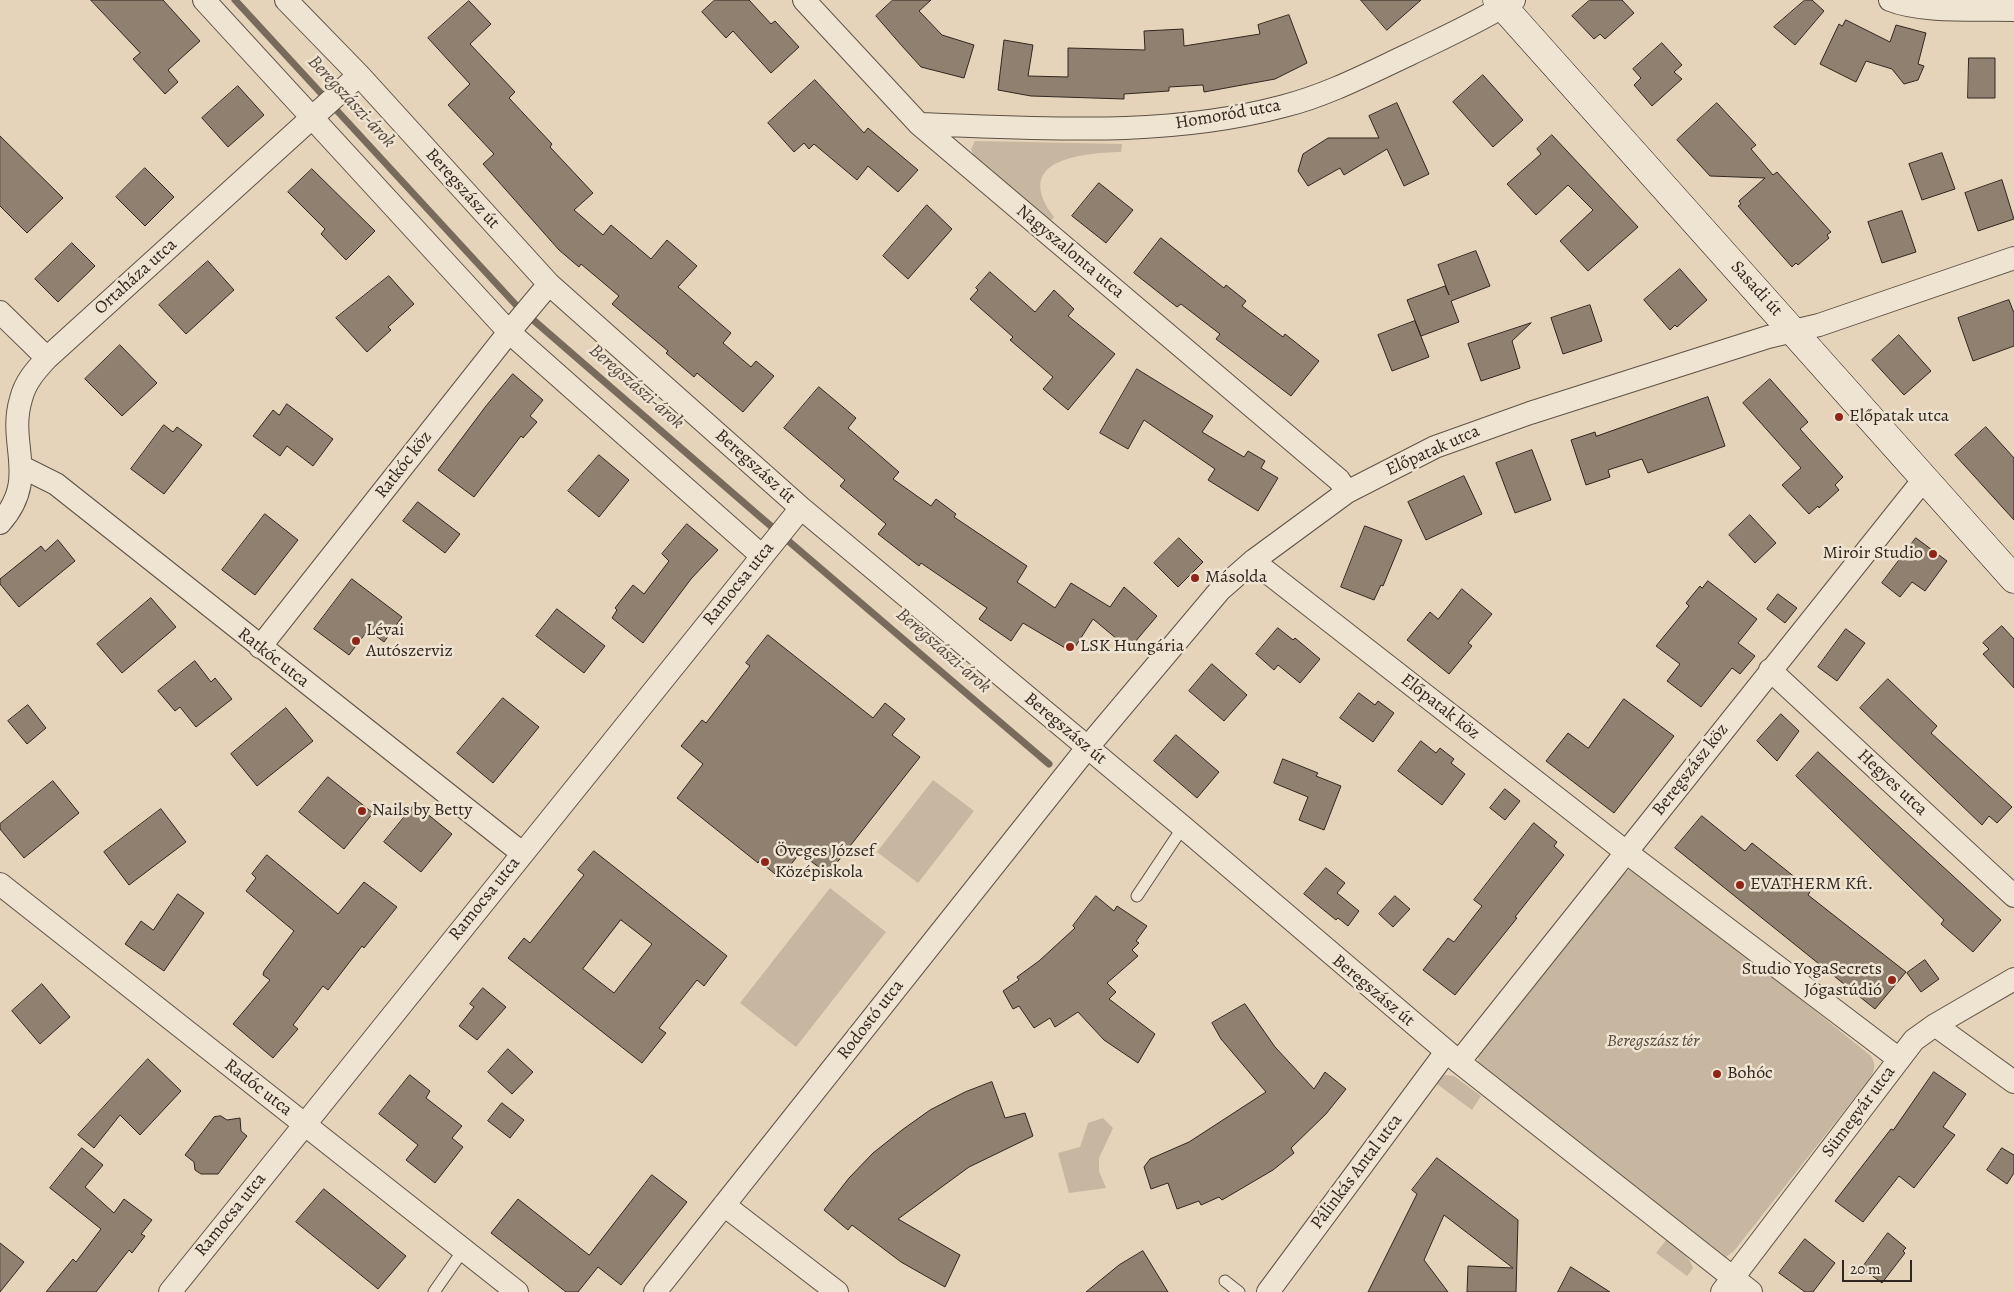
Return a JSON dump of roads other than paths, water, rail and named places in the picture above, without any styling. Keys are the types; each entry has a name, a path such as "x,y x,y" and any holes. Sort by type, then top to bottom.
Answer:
{"street":[{"path":"204,0 316,114 514,326 766,551"},
{"name":"Beregszász út","path":"286,0 358,75 543,292 795,515 1183,827 1452,1057 1727,1285 1751,1292"},
{"name":"Nagyszalonta utca","path":"804,0 919,124 1331,474 1347,492"},
{"path":"1890,0 1898,3 1942,8 2014,10"},
{"name":"Homoród utca","path":"919,124 1098,130 1151,128 1240,117 1286,106 1340,87 1476,23 1505,2"},
{"name":"Sasadi út","path":"1505,2 2014,579"},
{"name":"Ortaháza utca","path":"0,524 15,503 20,485 22,467 18,418 20,399 30,377 48,358 358,75"},
{"name":"Előpatak utca","path":"1087,748 1220,590 1253,561 1347,492 1408,460 1462,436 1793,330 1819,325 2014,258"},
{"name":"Ratkóc köz","path":"260,647 543,292"},
{"path":"0,312 48,358"},
{"name":"Ratkóc utca","path":"22,467 56,484 522,853"},
{"name":"Beregszász köz","path":"1452,1057 1626,852 1924,479"},
{"name":"Ramocsa utca","path":"170,1292 795,515"},
{"name":"Előpatak köz","path":"1253,561 1626,852"},
{"name":"Hegyes utca","path":"1770,670 2014,896"},
{"name":"Rodostó utca","path":"655,1292 1087,748"},
{"path":"1626,852 1899,1059"},
{"name":"Radóc utca","path":"0,884 517,1292"},
{"name":"Sümegvár utca","path":"1727,1285 1914,1040 1935,1025 2014,979"},
{"path":"1935,1025 2014,1082"},
{"name":"Pálinkás Antal utca","path":"1268,1292 1452,1057"},
{"path":"724,1205 837,1292"}],"lane":[{"path":"1137,896 1183,827"},
{"path":"434,1292 456,1258"},
{"path":"1225,1281 1239,1292"}],"waterway":[{"name":"Beregszászi-árok","path":"235,0 516,305 1049,764"}],"place":[{"name":"Előpatak utca","path":"1839,417"},
{"name":"Miroir Studio","path":"1933,554"},
{"name":"Másolda","path":"1195,578"},
{"name":"Lévai Autószerviz","path":"356,641"},
{"name":"LSK Hungária","path":"1070,647"},
{"name":"Nails by Betty","path":"362,811"},
{"name":"Öveges József Középiskola","path":"765,862"},
{"name":"EVATHERM Kft.","path":"1740,885"},
{"name":"Studio YogaSecrets Jógastúdió","path":"1892,980"},
{"name":"Bohóc","path":"1717,1074"}],"park label":[{"name":"Beregszász tér","path":"1653,1042"}]}
